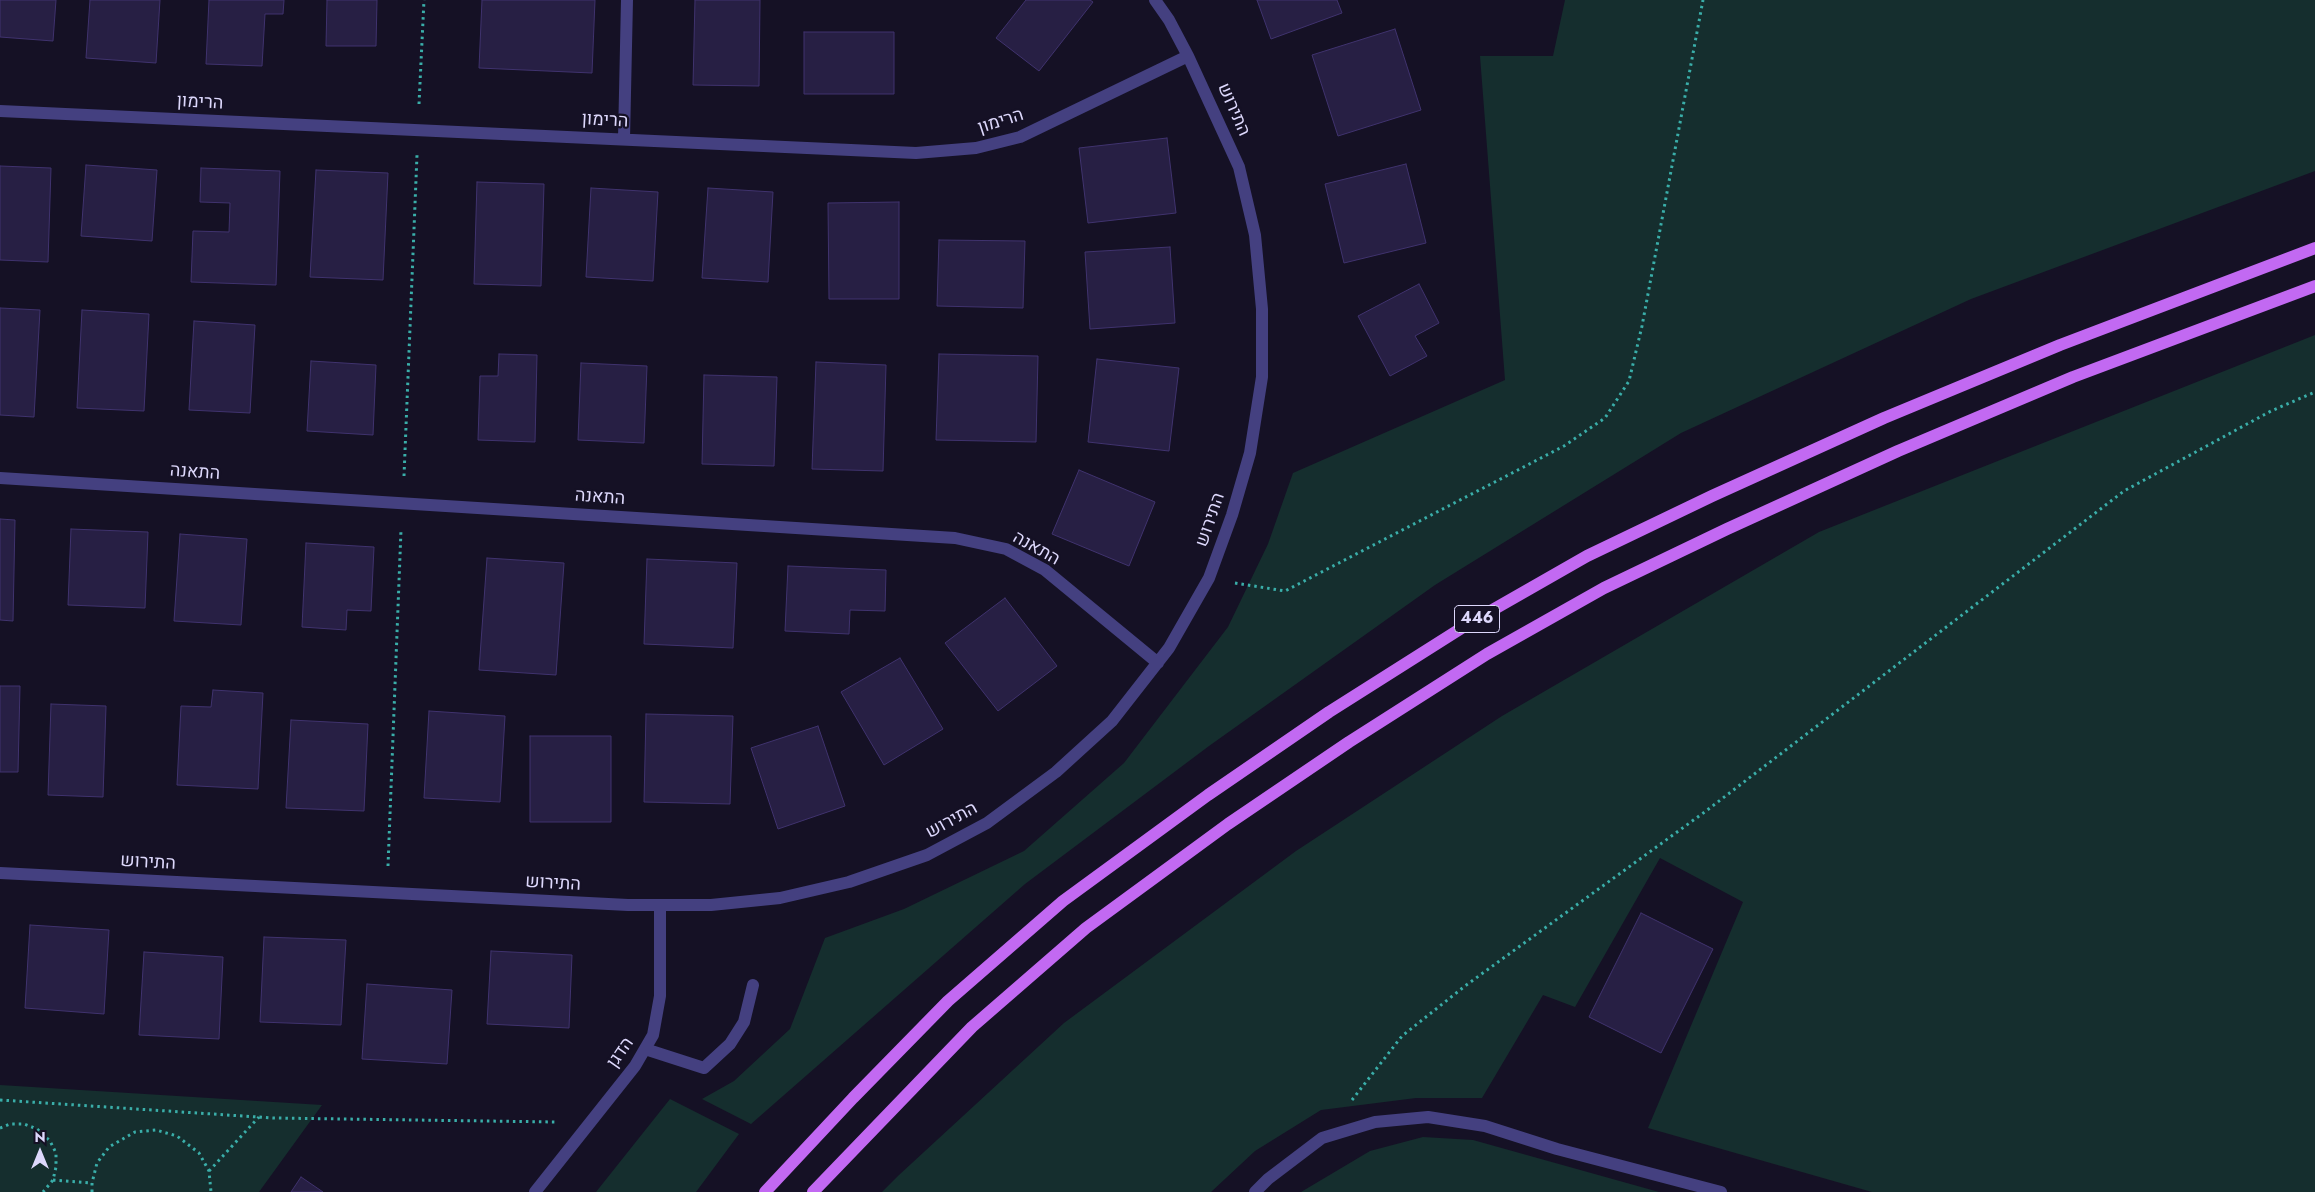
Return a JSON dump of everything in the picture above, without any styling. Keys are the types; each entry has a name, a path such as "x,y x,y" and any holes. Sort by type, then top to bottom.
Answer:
{"main road":[{"name":"446","path":"765,1192 948,1002 1063,901 1208,795 1329,712 1468,624 1587,556 1712,496 1884,418 2060,345 2315,248"},
{"name":"446","path":"813,1192 972,1027 1086,928 1228,824 1349,742 1487,654 1604,588 1727,529 1898,451 2073,378 2315,286"}],"street":[{"path":"624,140 627,0"},
{"name":"התירוש","path":"0,873 660,905 711,905 780,898 849,882 927,855 987,823 1056,772 1112,721 1158,663 1169,648 1209,578 1232,515 1250,453 1262,378 1262,309 1255,235 1239,166 1188,56 1169,20 1155,0"},
{"name":"הרימון","path":"0,111 916,153 976,148 1020,137 1188,56"},
{"name":"התאנה","path":"0,478 955,538 1006,549 1045,570 1158,663"},
{"name":"הדגן","path":"535,1192 590,1123 653,1036 660,996 660,905"},
{"path":"645,1049 704,1068 730,1044 744,1022 753,985"},
{"path":"1255,1192 1268,1179 1322,1138 1374,1122 1428,1117 1485,1126 1556,1149 1721,1192"}],"path":[{"path":"386,892 424,0"},
{"path":"1209,578 1285,591 1564,446 1605,418 1628,381 1642,326 1703,0"},
{"path":"1322,1138 1402,1036 1465,986 1738,788 2124,491 2271,412 2315,392"},
{"path":"0,1100 259,1117 590,1123"},
{"path":"209,1172 259,1117"},
{"path":"0,1128 10,1124 24,1124 37,1129 50,1141 56,1153 56,1167 52,1180 42,1192"},
{"path":"92,1192 92,1183 97,1163 109,1147 135,1132 156,1130 176,1136 198,1153 209,1172 211,1192"},
{"path":"52,1180 92,1183"}],"green space":[{"path":"1565,0 2315,0 2315,171 1971,299 1681,433 1435,585 1209,746 1025,884 751,1124 702,1099 734,1081 790,1029 825,938 904,909 1024,851 1124,763 1228,627 1268,544 1293,473 1505,380 1480,56 1553,56"},
{"path":"2315,335 2315,1192 1872,1192 1648,1128 1743,902 1660,858 1575,1007 1543,995 1482,1098 1416,1098 1321,1110 1255,1151 1211,1192 882,1192 1064,1023 1296,851 1502,716 1819,532"},
{"path":"0,1085 322,1105 259,1192 0,1192"},
{"path":"670,1099 739,1134 696,1192 596,1192"},
{"path":"1423,1137 1473,1140 1659,1192 1301,1192 1370,1151"}],"building":[{"path":"0,0 56,0 53,41 0,37"},
{"path":"90,0 160,0 156,63 86,58"},
{"path":"209,0 284,0 283,14 265,14 262,66 206,64"},
{"path":"327,0 377,0 376,46 326,46"},
{"path":"482,0 595,0 592,73 479,68"},
{"path":"695,0 760,0 759,86 693,85"},
{"path":"1026,0 1090,0 1093,2 1039,71 996,38"},
{"path":"1257,0 1337,0 1342,13 1271,39"},
{"path":"1395,29 1421,110 1338,136 1312,55"},
{"path":"804,32 894,32 894,94 804,94"},
{"path":"1167,138 1176,213 1088,223 1079,148"},
{"path":"1406,164 1426,243 1344,263 1325,184"},
{"path":"86,165 157,170 152,241 81,236"},
{"path":"0,166 51,168 48,262 0,260"},
{"path":"201,168 280,171 276,285 191,282 193,231 229,232 230,203 200,202"},
{"path":"316,170 388,173 383,280 310,277"},
{"path":"477,182 544,184 541,286 474,284"},
{"path":"591,188 658,192 653,281 586,277"},
{"path":"708,188 773,192 768,282 702,278"},
{"path":"899,202 899,299 829,299 828,203"},
{"path":"939,240 1025,241 1023,308 937,306"},
{"path":"1170,247 1175,323 1090,329 1085,252"},
{"path":"1419,284 1439,323 1415,336 1427,356 1390,376 1358,316"},
{"path":"0,308 40,310 34,417 0,415"},
{"path":"82,310 149,314 144,411 77,408"},
{"path":"194,321 255,325 250,413 189,410"},
{"path":"499,354 537,355 535,442 478,440 480,376 498,376"},
{"path":"939,354 1038,356 1036,442 936,440"},
{"path":"1097,359 1179,368 1169,451 1088,442"},
{"path":"311,361 376,365 373,435 307,431"},
{"path":"816,362 886,365 883,471 812,469"},
{"path":"581,363 647,366 644,443 578,440"},
{"path":"704,375 777,377 774,466 702,464"},
{"path":"1079,470 1155,502 1129,566 1052,534"},
{"path":"0,519 15,520 13,621 0,620"},
{"path":"71,529 148,532 145,608 68,605"},
{"path":"180,534 247,539 241,625 174,621"},
{"path":"306,543 374,547 371,611 347,610 346,630 302,627"},
{"path":"487,558 564,563 556,675 479,670"},
{"path":"647,559 737,563 733,648 644,644"},
{"path":"788,566 886,570 885,611 850,610 849,634 785,631"},
{"path":"1005,598 1057,666 998,711 945,643"},
{"path":"900,658 943,729 884,765 841,692"},
{"path":"0,686 20,686 18,772 0,772"},
{"path":"213,690 263,693 258,789 177,785 181,706 211,707"},
{"path":"51,704 106,706 103,797 48,795"},
{"path":"429,711 505,716 500,802 424,798"},
{"path":"646,714 733,716 730,804 644,802"},
{"path":"291,720 368,724 364,811 286,808"},
{"path":"818,726 845,806 778,829 751,748"},
{"path":"530,736 611,736 611,822 530,822"},
{"path":"1641,913 1713,949 1661,1053 1589,1017"},
{"path":"30,925 109,930 104,1014 25,1008"},
{"path":"264,937 346,940 341,1025 260,1022"},
{"path":"491,951 572,955 569,1028 487,1024"},
{"path":"144,952 223,957 219,1039 139,1035"},
{"path":"367,984 452,990 447,1064 362,1059"},
{"path":"301,1177 323,1192 291,1192"}]}
